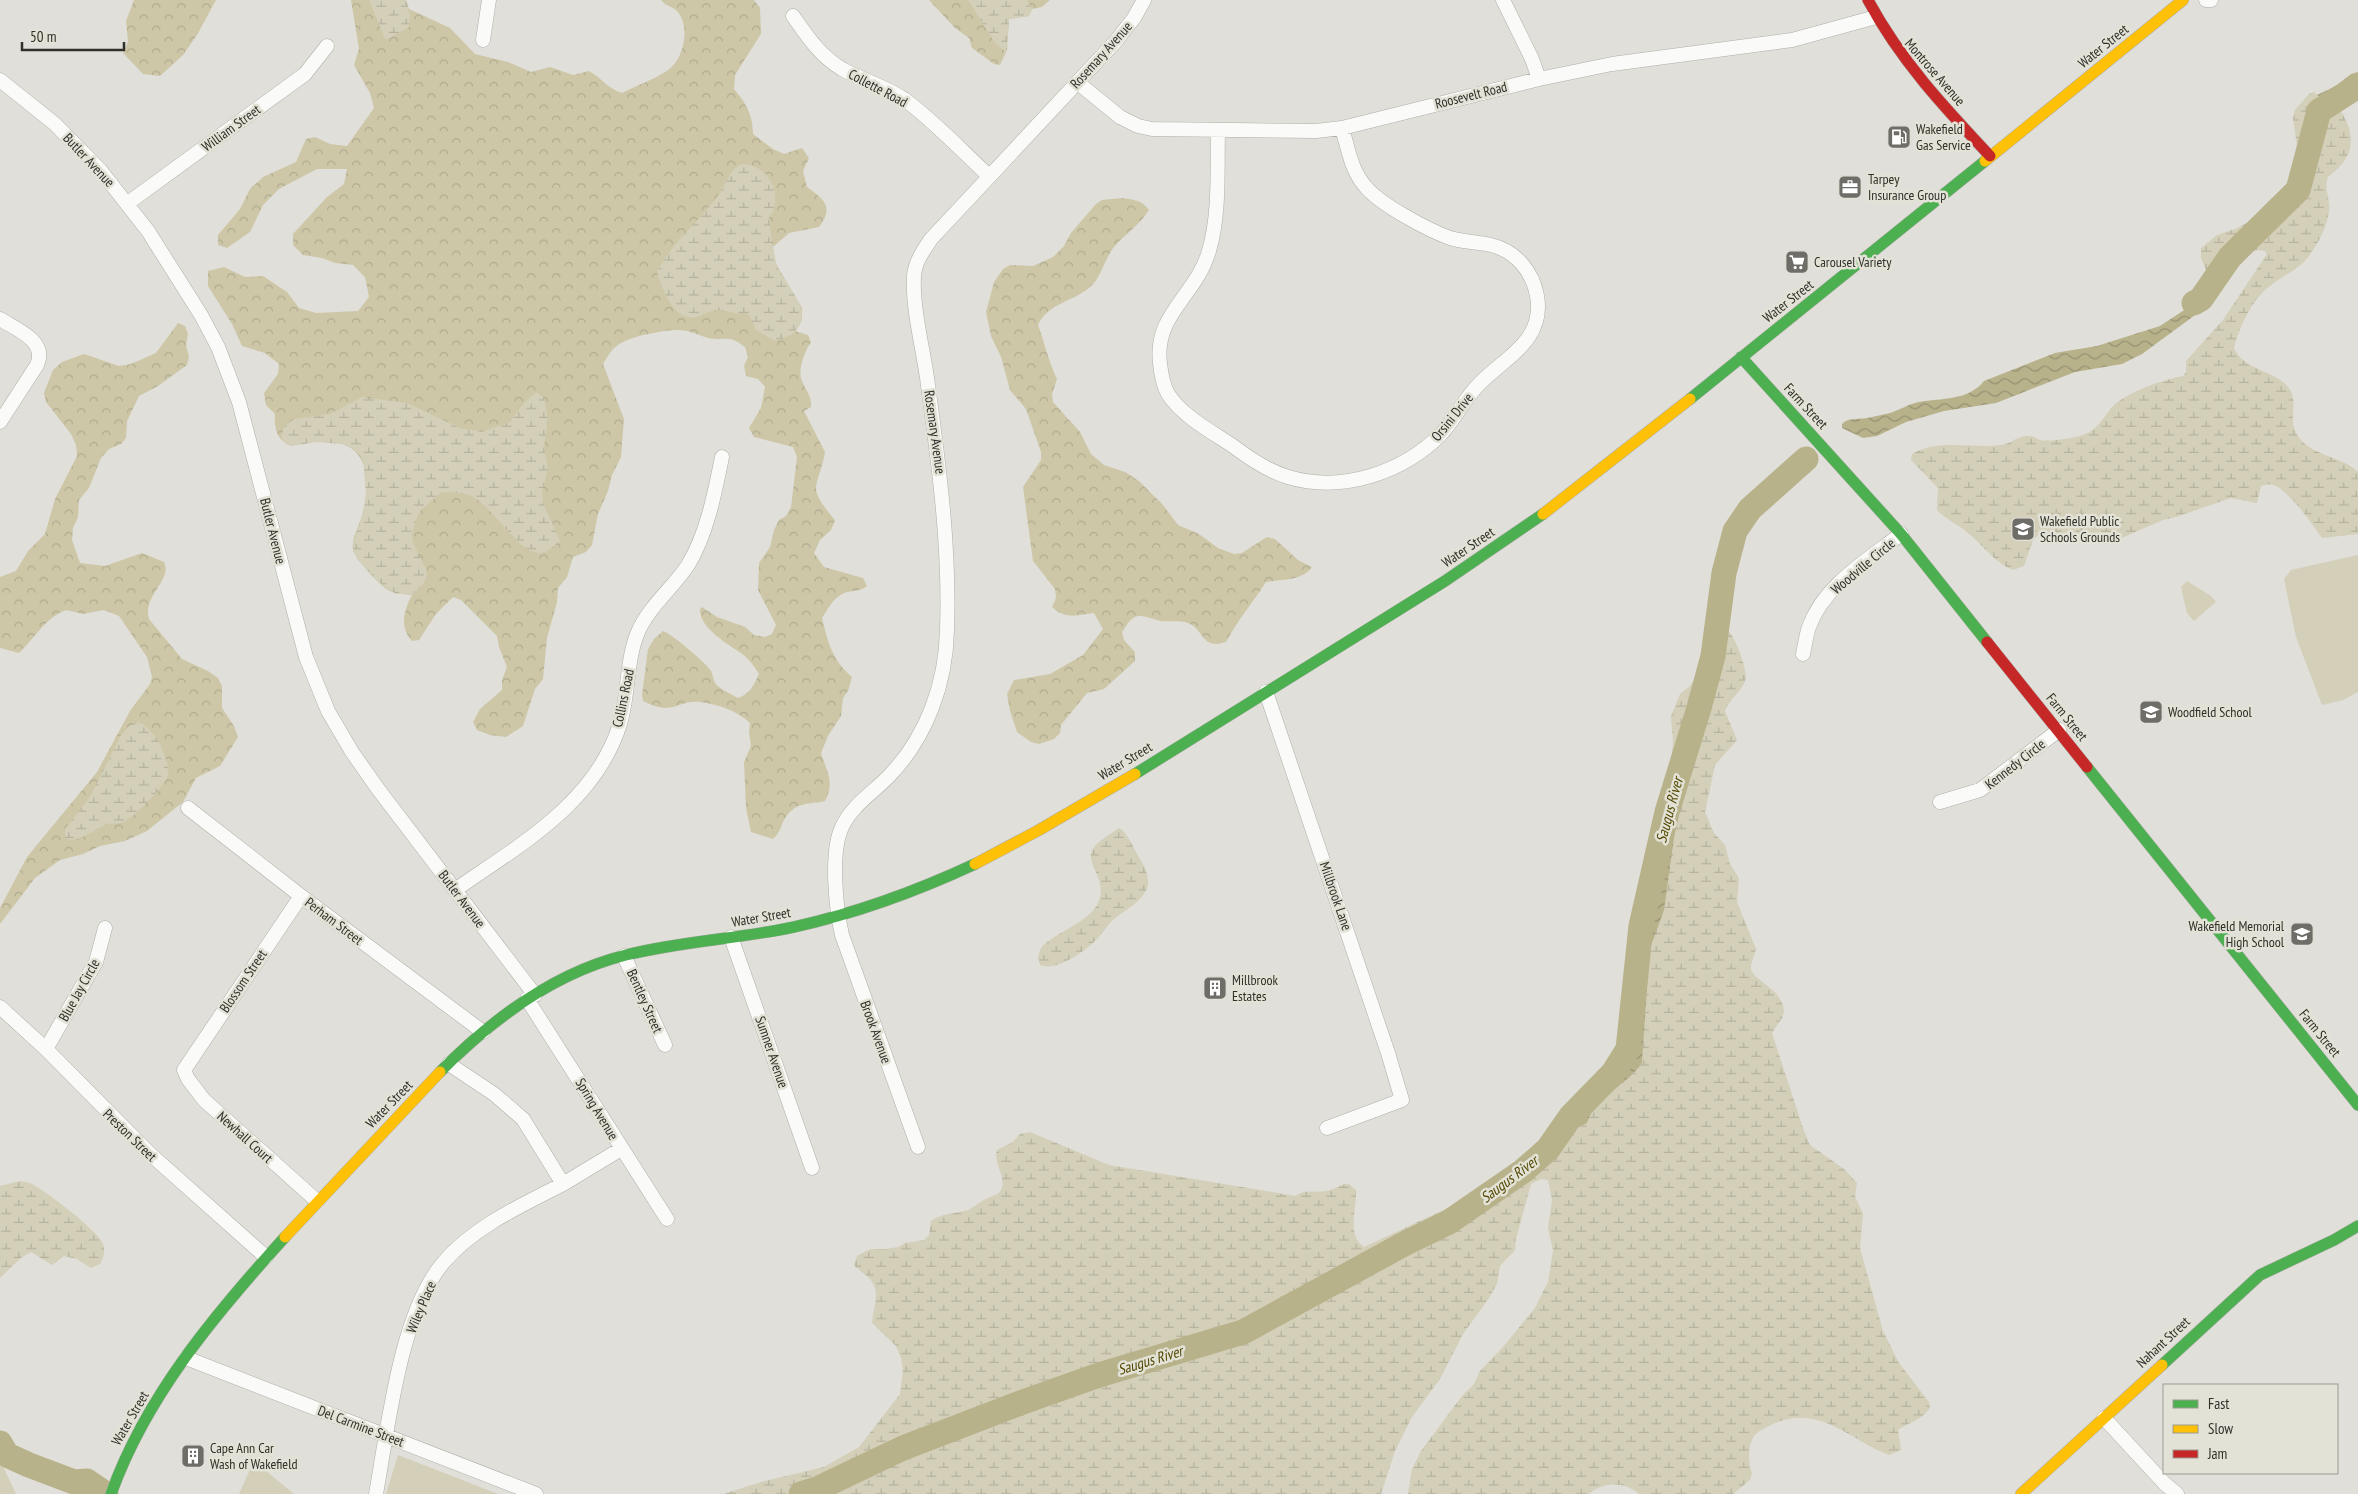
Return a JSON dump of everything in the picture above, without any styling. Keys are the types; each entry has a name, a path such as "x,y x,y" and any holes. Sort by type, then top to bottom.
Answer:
{"main road":[{"name":"Montrose Avenue","path":"1868,0 1876,17 1906,64 1990,156"},
{"name":"Water Street","path":"112,1490 138,1431 186,1358 222,1309 266,1257 449,1064 483,1032 531,997 580,972 624,956 789,928 838,916 932,884 997,853 1113,786 1449,578 1536,519 1897,234 2183,0"},
{"name":"Farm Street","path":"1742,358 1901,534 2358,1105"},
{"name":"Nahant Street","path":"2021,1494 2260,1275 2296,1256 2343,1237 2358,1226"},
{"name":"Nahant Street","path":"2343,1237 2358,1235"}],"street":[{"path":"483,40 489,0"},
{"name":"Rosemary Avenue","path":"838,916 836,852 842,827 858,805 890,775 910,749 929,716 943,676 947,640 948,584 944,508 938,452 915,297 914,274 920,255 931,239 1123,32 1144,0"},
{"path":"1502,0 1539,79"},
{"path":"2206,0 2212,0"},
{"name":"Collette Road","path":"793,16 807,37 827,58 844,70 878,84 906,101 989,176"},
{"name":"Roosevelt Road","path":"1077,82 1120,117 1138,126 1152,129 1316,131 1342,128 1539,79 1612,64 1778,43 1876,17"},
{"name":"William Street","path":"128,203 305,74 327,46"},
{"name":"Butler Avenue","path":"0,80 74,141 128,203 183,286 218,347 226,368 256,464 306,657 328,711 359,762 455,890 531,997"},
{"name":"Orsini Drive","path":"1218,131 1216,207 1208,254 1197,280 1169,317 1160,338 1159,360 1166,389 1180,407 1259,464 1298,479 1338,482 1354,480 1388,470 1418,454 1431,443 1478,386 1525,344 1535,327 1538,311 1537,296 1532,277 1514,256 1498,247 1443,235 1386,204 1370,193 1354,169 1342,128"},
{"path":"0,319 34,341 40,354 37,364 0,422"},
{"name":"Collins Road","path":"455,890 551,822 582,792 602,763 619,726 628,688 631,657 638,632 654,606 689,563 710,510 722,457"},
{"name":"Woodville Circle","path":"1803,654 1808,629 1824,599 1844,579 1901,534"},
{"name":"Millbrook Lane","path":"1266,692 1388,1052 1402,1100 1327,1128"},
{"name":"Kennedy Circle","path":"1940,802 1980,790 2059,730"},
{"name":"Perham Street","path":"188,808 301,896 483,1032"},
{"name":"Blossom Street","path":"185,1065 301,896"},
{"name":"Brook Avenue","path":"838,916 845,945 918,1147"},
{"name":"Blue Jay Circle","path":"46,1050 96,962 105,928"},
{"name":"Sumner Avenue","path":"731,937 812,1168"},
{"name":"Bentley Street","path":"624,956 665,1046"},
{"name":"Spring Avenue","path":"531,997 621,1149 667,1219"},
{"name":"Preston Street","path":"0,1007 149,1153 266,1257"},
{"path":"449,1064 494,1094 517,1113 528,1125 563,1184"},
{"name":"Newhall Court","path":"185,1065 186,1076 202,1098 317,1202"},
{"name":"Wiley Place","path":"376,1494 409,1332 422,1296 433,1275 453,1252 482,1230 621,1149"},
{"name":"Del Carmine Street","path":"186,1358 536,1494"},
{"path":"2104,1418 2165,1484 2177,1494"}],"green space":[{"path":"134,0 216,0 197,35 183,55 160,76 143,74 123,53 128,42 126,21"},
{"path":"351,0 406,0 409,9 450,28 475,54 508,62 531,72 550,67 573,75 589,71 613,89 622,93 668,70 674,65 682,50 685,33 681,17 677,11 664,4 661,0 754,0 760,8 761,34 735,75 734,89 748,110 752,121 753,134 773,149 784,154 802,148 809,158 803,171 807,187 823,200 827,209 824,220 819,227 789,233 773,247 776,264 802,308 802,319 795,331 808,335 811,342 804,355 800,372 811,403 811,407 804,411 825,452 817,481 817,493 835,520 831,530 820,540 814,553 824,567 863,578 867,586 840,595 831,604 822,618 835,657 852,677 848,691 843,698 841,716 828,736 821,753 830,782 828,794 825,801 801,805 792,810 773,839 751,832 746,808 744,762 751,746 750,723 733,712 713,704 692,702 662,708 643,701 642,695 648,649 654,639 663,631 681,643 703,662 711,671 715,683 722,689 738,698 751,689 759,674 744,655 709,629 701,616 700,609 702,607 717,617 745,627 754,635 765,637 772,634 776,625 758,590 759,563 770,547 774,530 779,520 786,516 791,507 797,457 793,447 754,437 749,428 761,408 765,387 758,379 746,376 744,366 748,357 745,347 730,339 714,339 682,330 672,330 626,340 613,350 603,364 624,419 621,457 612,475 608,491 598,514 592,545 586,552 573,557 567,577 558,588 557,602 547,638 543,679 535,689 523,726 506,737 490,735 477,730 473,722 480,709 502,690 502,680 507,667 497,636 461,600 453,597 436,614 419,640 412,641 405,630 404,618 412,595 395,593 386,588 363,565 353,549 353,540 362,516 366,491 366,474 362,461 354,451 344,444 312,442 292,446 280,438 275,425 275,414 266,405 264,393 278,374 279,364 265,353 242,346 232,324 208,286 208,271 224,267 245,277 263,276 287,292 299,308 316,313 358,311 369,297 365,277 353,265 335,263 322,258 303,255 293,245 293,234 327,197 344,184 347,169 317,169 279,189 263,205 250,232 227,248 218,245 218,235 240,209 250,189 263,177 296,162 306,139 315,137 330,144 347,146 374,108 370,93 354,65 359,49"},
{"path":"369,0 406,0 410,15 409,27 385,39"},
{"path":"929,0 1050,0 1042,7 1032,9 1029,16 1009,19 1007,50 1000,65 994,64 972,48 969,38 955,28"},
{"path":"968,0 1027,0 1032,9 1029,16 1009,19 1006,52 995,43"},
{"path":"2314,92 2342,113 2350,132 2350,148 2343,163 2328,177 2326,186 2329,210 2324,231 2317,244 2301,265 2270,286 2257,298 2243,322 2234,348 2244,361 2282,381 2288,387 2292,393 2294,428 2304,443 2310,448 2352,467 2358,472 2358,534 2322,538 2300,508 2286,493 2273,485 2268,485 2261,486 2257,503 2231,498 2163,520 2103,544 2042,531 2033,540 2024,566 2013,570 2000,563 1968,533 1937,510 1938,488 1911,460 1912,454 1933,446 1991,446 2009,443 2026,436 2033,436 2040,440 2050,440 2081,435 2094,429 2114,405 2128,395 2157,383 2183,376 2186,372 2186,361 2223,320 2267,254 2265,251 2257,250 2243,255 2231,266 2217,286 2214,271 2206,270 2201,258 2201,248 2217,235 2235,229 2256,218 2288,191 2295,175 2296,166 2297,146 2293,118 2295,110 2309,94"},
{"path":"743,164 759,169 774,187 775,203 773,212 769,217 775,260 802,311 801,323 796,331 775,341 756,330 749,315 744,313 718,310 696,317 688,317 681,314 670,303 657,272 670,251 720,193 735,168"},
{"path":"1123,198 1141,202 1149,210 1114,247 1094,284 1054,307 1042,318 1038,325 1057,379 1052,394 1053,402 1080,432 1091,454 1104,465 1125,472 1139,481 1163,505 1178,525 1199,534 1218,548 1234,554 1242,553 1267,537 1275,539 1298,560 1312,567 1308,572 1298,577 1266,582 1226,642 1218,644 1207,641 1198,630 1185,622 1161,621 1140,616 1133,618 1122,632 1124,640 1135,652 1135,661 1104,689 1087,693 1061,725 1060,733 1054,739 1039,744 1031,742 1017,732 1007,694 1014,680 1050,674 1083,655 1103,629 1094,613 1067,615 1052,607 1056,598 1055,589 1033,561 1023,487 1041,460 1041,452 1026,409 1010,390 1001,357 991,336 986,312 994,282 1003,269 1010,265 1033,266 1053,257 1064,246 1071,233 1096,204 1102,200"},
{"path":"178,323 185,326 188,334 186,345 189,357 187,365 158,386 139,396 127,421 126,438 121,444 109,449 101,458 89,488 79,500 78,517 73,528 72,540 80,563 105,566 142,553 164,562 166,569 150,603 149,619 182,659 208,671 218,678 222,686 222,708 234,726 238,737 220,766 196,778 183,802 147,831 125,841 100,846 83,854 60,860 35,878 0,924 0,908 27,857 97,772 130,711 150,684 152,677 147,657 119,616 104,610 83,614 66,610 46,623 19,653 0,648 0,577 16,571 28,551 45,534 55,499 77,456 76,445 71,434 46,402 44,393 53,370 62,362 84,354 119,366 131,364 156,353"},
{"path":"536,392 544,398 548,419 544,447 548,469 542,493 543,502 560,541 546,552 532,551 514,538 478,500 466,494 442,492 421,510 415,522 412,534 413,543 426,569 427,576 424,583 413,594 396,594 379,582 357,559 353,550 353,544 364,511 366,494 363,459 354,449 344,444 315,442 292,446 284,442 281,437 284,427 294,419 330,414 362,397 407,403 460,428 482,432 510,422 523,404"},
{"path":"2358,555 2358,692 2343,700 2322,705 2296,637 2284,579 2291,570"},
{"path":"2187,581 2211,596 2216,602 2194,621 2187,613 2181,587"},
{"path":"1727,630 1737,646 1746,677 1743,685 1725,711 1737,740 1715,765 1705,812 1714,833 1725,845 1730,864 1739,878 1737,902 1756,949 1751,970 1755,976 1776,993 1783,1005 1784,1012 1782,1018 1772,1033 1804,1131 1810,1145 1844,1169 1857,1183 1855,1196 1863,1214 1860,1248 1883,1331 1899,1363 1929,1402 1930,1408 1923,1416 1898,1430 1901,1450 1889,1455 1832,1425 1802,1418 1786,1419 1769,1426 1753,1438 1749,1458 1752,1473 1750,1480 1733,1494 1639,1494 1620,1485 1607,1485 1589,1494 1408,1494 1412,1469 1421,1451 1462,1396 1474,1384 1480,1371 1503,1347 1535,1308 1548,1282 1553,1250 1548,1228 1552,1200 1548,1180 1541,1179 1531,1184 1516,1239 1515,1250 1500,1266 1497,1284 1489,1298 1463,1334 1440,1379 1412,1417 1395,1451 1381,1494 723,1494 761,1482 824,1467 859,1447 900,1394 903,1370 896,1346 872,1323 876,1299 875,1289 869,1278 854,1265 857,1256 870,1249 898,1247 905,1243 924,1240 929,1235 931,1221 935,1218 968,1210 998,1193 1002,1187 1002,1178 996,1155 997,1150 1013,1142 1020,1134 1030,1132 1109,1165 1296,1196 1306,1192 1326,1191 1349,1184 1356,1190 1355,1236 1364,1247 1542,1164 1551,1157 1564,1136 1587,1123 1591,1114 1604,1098 1642,1063 1649,961 1674,838 1676,799 1671,773 1673,741 1671,716 1680,694 1689,687 1703,668"},
{"path":"138,722 151,732 161,746 168,768 166,780 149,801 124,822 109,824 76,839 70,840 65,838 65,829 90,797 121,735 128,727"},
{"path":"1119,828 1127,835 1147,875 1148,884 1143,896 1112,921 1096,940 1083,951 1069,960 1054,966 1040,965 1038,957 1043,945 1087,916 1097,905 1101,889 1092,861 1092,850"},
{"path":"20,1181 28,1182 48,1194 80,1219 97,1236 104,1247 100,1264 91,1268 77,1259 64,1256 52,1265 31,1252 22,1257 0,1278 0,1186"},
{"path":"398,1455 498,1494 386,1494"},
{"path":"0,1460 16,1494 0,1494"},
{"path":"254,1461 294,1494 239,1494"}],"water":[{"path":"2358,72 2358,88 2328,102 2317,95 2336,86 2351,74"},
{"path":"2211,269 2214,271 2217,286 2215,293 2202,310 2142,354 2122,364 2075,372 1996,403 1944,411 1906,422 1877,436 1863,438 1842,428 1844,422 1850,420 1887,414 1919,402 1954,398 1970,392 1984,381 2055,353 2097,346 2160,326 2201,299 2207,280 2206,270"},
{"path":"1671,773 1676,799 1674,838 1664,910 1651,946 1642,1063 1598,1105 1587,1123 1570,1132 1572,1125 1600,1091 1630,1069 1641,1029 1646,921 1674,800"}],"waterway":[{"path":"2194,303 2201,299 2230,257 2298,190 2319,111 2358,86"},
{"name":"Saugus River","path":"801,1494 817,1489 903,1448 1023,1402 1099,1375 1243,1332 1404,1244 1449,1222 1523,1171 1548,1149 1571,1116 1613,1073 1628,1049 1641,926 1667,812 1713,656 1724,573 1735,531 1750,509 1806,459"},
{"name":"Saugus River","path":"0,1443 7,1455 74,1482 87,1481 106,1494"}],"traffic: fast":[{"path":"1690,399 1985,161"},
{"path":"1741,357 1901,534 1987,642"},
{"path":"1135,774 1445,581 1543,514"},
{"path":"2087,767 2358,1105"},
{"path":"440,1072 502,1016 525,1000 573,973 599,963 647,950 773,931 841,915 931,883 975,864"},
{"path":"2162,1365 2260,1275 2334,1240 2358,1226"},
{"path":"111,1494 143,1423 185,1357 234,1295 285,1237"}],"traffic: slow":[{"path":"1985,161 2183,0"},
{"path":"1543,514 1690,399"},
{"path":"975,864 1039,830 1135,774"},
{"path":"285,1237 440,1072"},
{"path":"2021,1494 2162,1365"}],"traffic: jam":[{"path":"1868,0 1894,43 1909,63 1940,101 1990,156"},
{"path":"1987,642 2087,767"}],"place":[{"name":"Wakefield Gas Service","path":"1899,137"},
{"name":"Tarpey Insurance Group","path":"1850,187"},
{"name":"Carousel Variety","path":"1797,262"},
{"name":"Wakefield Public Schools Grounds","path":"2023,529"},
{"name":"Woodfield School","path":"2151,712"},
{"name":"Wakefield Memorial High School","path":"2302,934"},
{"name":"Millbrook Estates","path":"1215,988"},
{"name":"Cape Ann Car Wash of Wakefield","path":"193,1456"}]}
